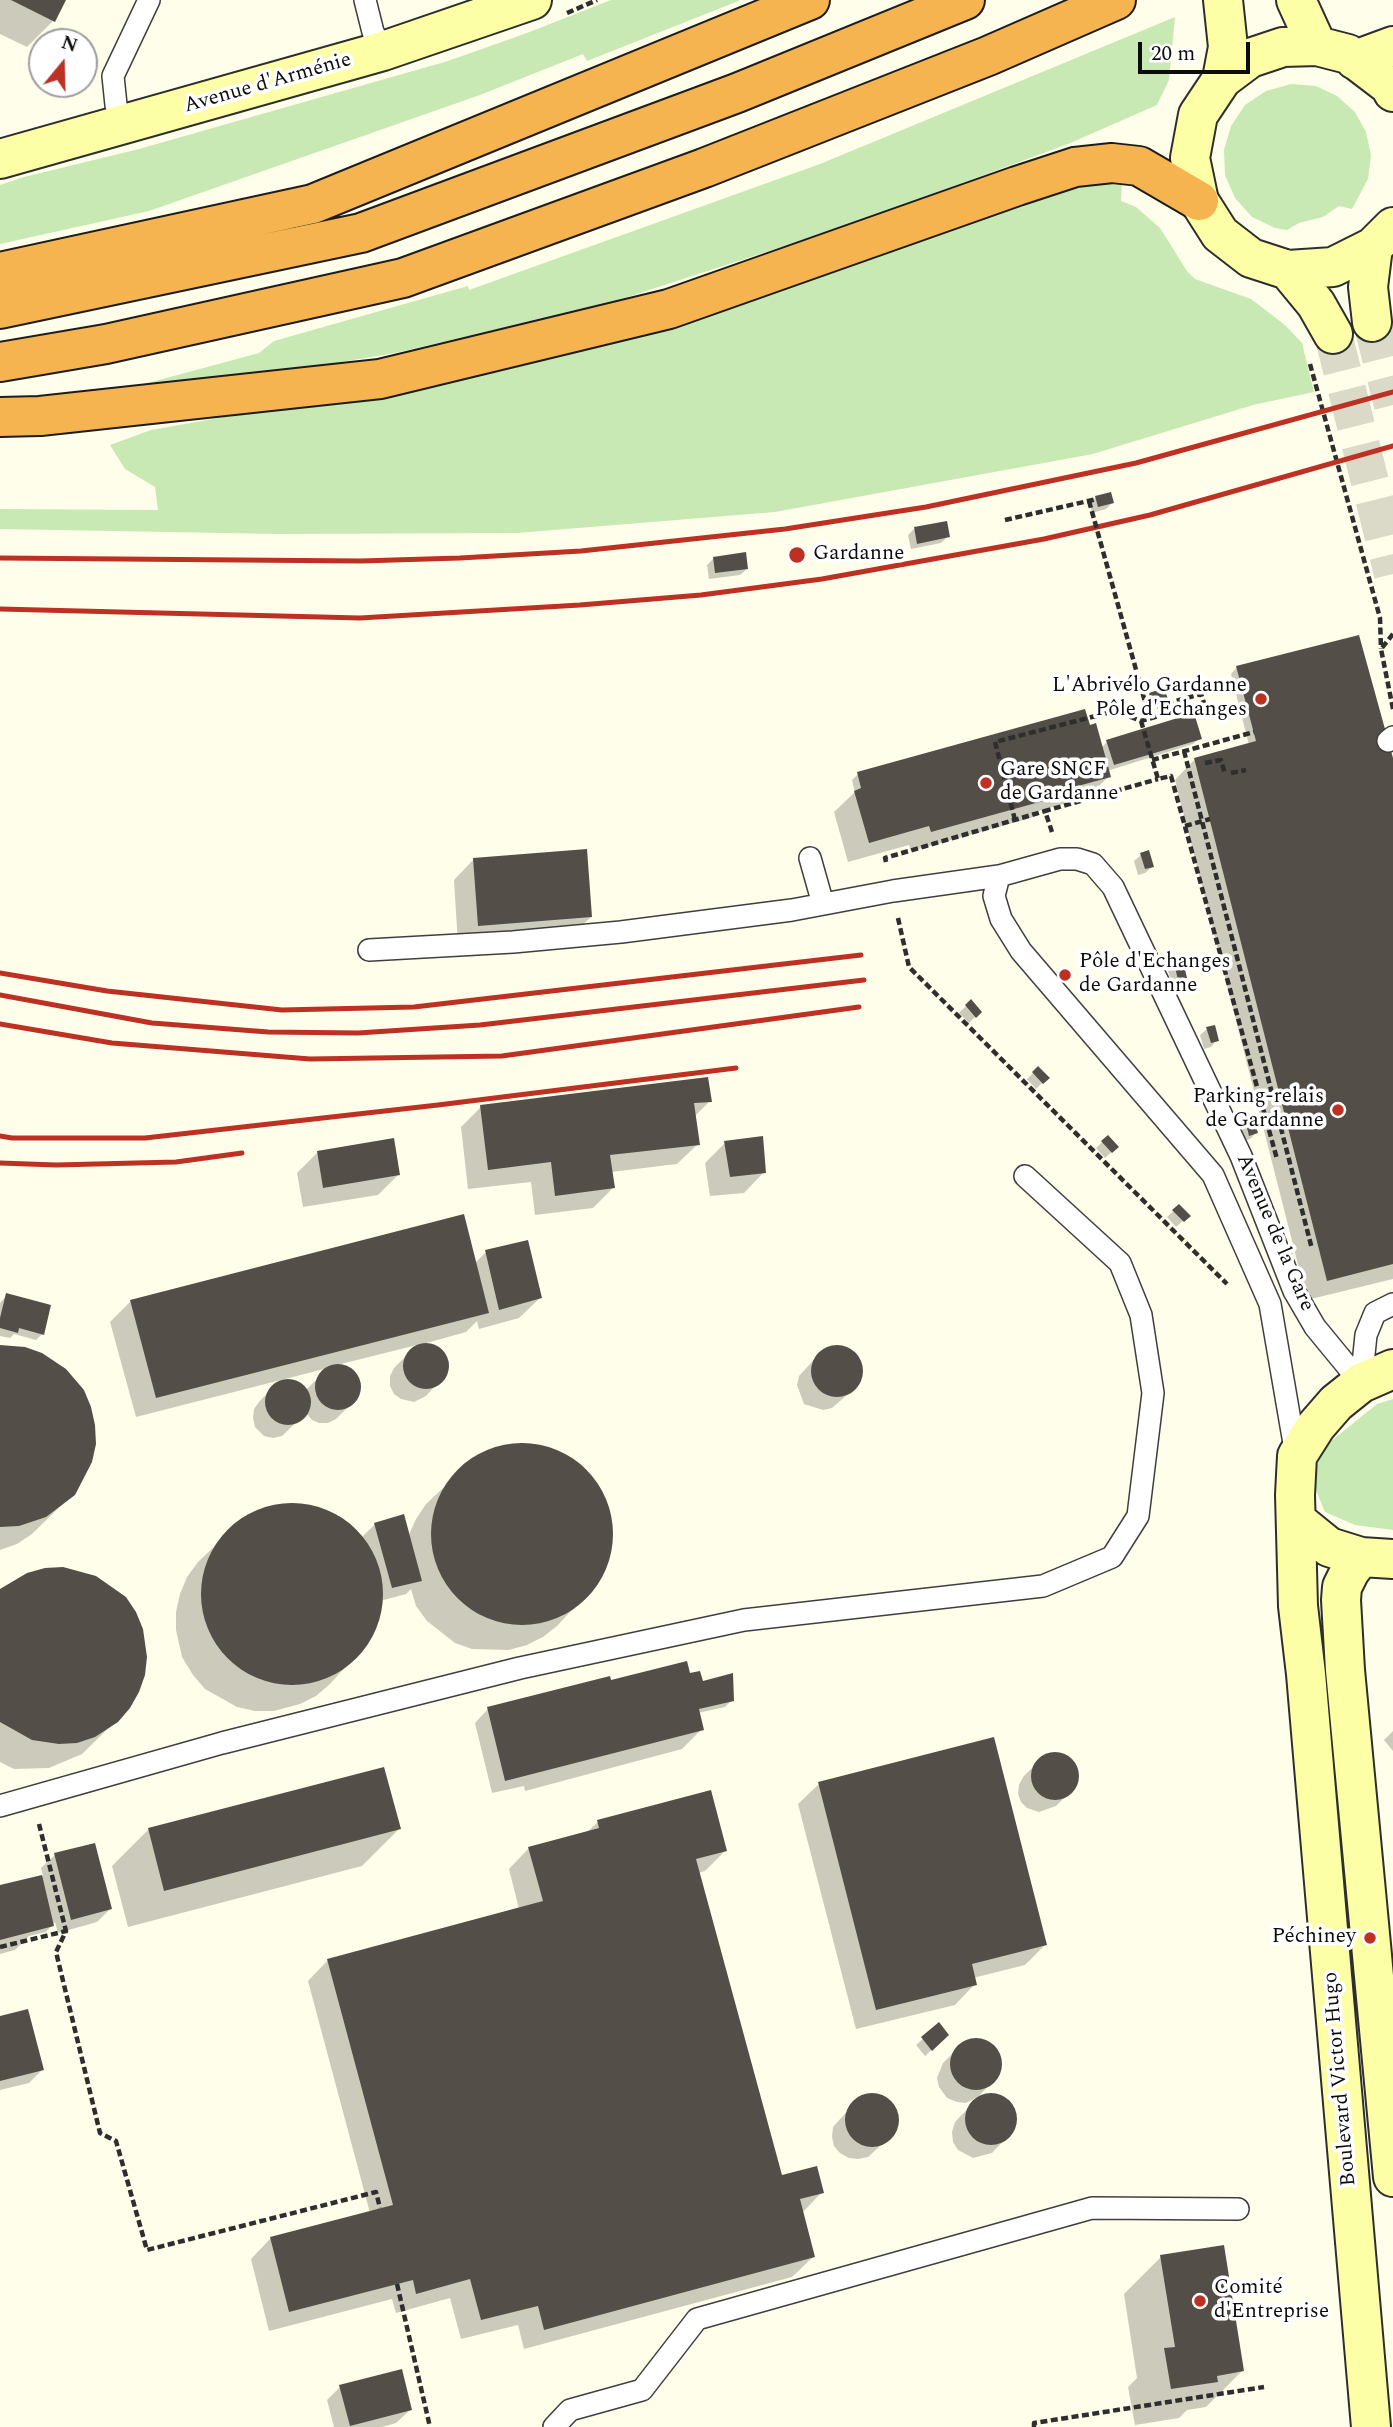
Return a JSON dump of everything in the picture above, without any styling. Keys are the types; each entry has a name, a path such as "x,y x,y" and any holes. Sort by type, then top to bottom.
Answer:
{"highway":[{"path":"0,272 313,204 810,0"},
{"path":"0,309 361,233 737,93 965,0"},
{"path":"0,362 106,344 403,278 704,168 988,56 1116,0"},
{"path":"0,417 40,416 380,379 669,309 1075,167 1112,163 1139,166 1199,201"}],"main road":[{"name":"Avenue d'Arménie","path":"0,159 383,51 466,13 532,0"},
{"path":"1222,79 1228,47 1223,0"},
{"path":"1296,0 1317,46"},
{"path":"1383,237 1333,267 1289,270 1251,258 1220,234 1199,201 1190,158 1198,115 1222,79 1250,58 1261,54 1283,47 1317,46 1348,54 1390,86 1393,92"},
{"path":"1355,60 1393,46"},
{"path":"1372,322 1368,287 1383,237"},
{"path":"1289,270 1316,304 1321,347"},
{"path":"1297,1456 1316,1426 1336,1403 1377,1376"},
{"name":"Boulevard Victor Hugo","path":"1297,1456 1295,1496 1298,1606 1371,2427"},
{"path":"1297,1521 1329,1547 1377,1558"},
{"name":"Boulevard Victor Hugo","path":"1377,1558 1350,1571 1342,1587 1341,1600 1345,1671 1393,2177"}],"lane":[{"path":"123,126 116,105 113,76 149,0"},
{"path":"365,0 373,32 383,51"},
{"path":"810,858 823,904"},
{"name":"Avenue de la Gare","path":"1297,1456 1270,1304 1213,1175 1021,951 1001,919 994,896 999,876 1060,859 1077,859 1093,864 1113,887 1241,1156 1294,1291 1315,1327 1377,1376"},
{"path":"369,950 513,942 621,932 999,876"},
{"path":"0,1806 222,1743 520,1668 744,1620 1043,1586 1112,1557 1138,1516 1153,1394 1141,1315 1120,1263 1025,1176"},
{"path":"1377,1376 1366,1335 1375,1313 1393,1304"},
{"path":"554,2427 570,2410 642,2390 696,2319 1093,2207 1238,2209"}],"path":[{"path":"1321,347 1380,618 1381,649 1393,710"},
{"path":"1005,520 1097,499"},
{"path":"1015,820 995,742 1115,710 1142,721 1204,703 1201,694 1147,709 1148,699 1089,501"},
{"path":"1381,649 1393,634"},
{"path":"1142,721 1158,779"},
{"path":"1152,760 1254,732"},
{"path":"1184,751 1206,820 1315,1258"},
{"path":"1205,763 1221,760 1228,774 1246,770"},
{"path":"1228,1285 909,967 885,858 1171,776 1278,1160"},
{"path":"1045,811 1060,859"},
{"path":"1185,826 1206,820"},
{"path":"38,1819 66,1931 57,1952 100,2133 116,2141 147,2250 376,2192 380,2208"},
{"path":"0,1947 66,1931"},
{"path":"397,2284 430,2427"},
{"path":"1034,2427 1034,2423 1264,2386"}],"green space":[{"path":"611,0 741,0 587,61 583,54 480,95 149,211 0,244 0,185 139,149 448,61"},
{"path":"1175,17 1169,80 1157,105 1068,144 837,229 603,305 395,353 234,380 133,387 259,353 274,341 468,286 469,290 820,164"},
{"path":"1291,84 1316,86 1337,96 1355,112 1366,132 1371,155 1368,179 1352,209 1339,206 1323,217 1299,223 1287,230 1275,228 1252,217 1235,198 1225,175 1224,150 1231,126 1245,105 1266,91"},
{"path":"1122,177 1121,201 1136,207 1160,228 1195,279 1251,299 1285,325 1302,343 1314,392 1253,405 1093,454 775,512 517,533 278,534 0,529 0,509 158,510 155,487 125,469 110,445 151,430 224,417 336,403 490,372 669,328 1047,195 1094,180"},
{"path":"1393,1399 1393,1530 1355,1525 1325,1512 1315,1488 1316,1468 1325,1446 1377,1404"}],"building":[{"path":"11,0 66,0 55,22"},
{"path":"1111,492 1114,503 1098,507 1095,496"},
{"path":"947,521 950,537 917,544 914,527"},
{"path":"746,552 748,569 715,573 713,557"},
{"name":"Parking-relais de Gardanne","path":"1359,635 1393,758 1393,1264 1327,1281 1194,758 1256,741 1236,666"},
{"path":"1164,688 1168,699 1152,704 1149,693"},
{"name":"Gare SNCF de Gardanne","path":"1085,709 1090,725 1096,723 1111,777 1052,793 1054,798 931,832 929,826 869,843 854,791 861,788 857,772"},
{"path":"1194,713 1202,739 1114,765 1106,740"},
{"path":"587,849 592,917 478,926 473,858"},
{"path":"1149,850 1154,867 1145,869 1140,853"},
{"path":"1183,961 1187,978 1178,980 1174,963"},
{"path":"971,999 982,1012 976,1018 965,1005"},
{"path":"1215,1025 1219,1041 1211,1043 1206,1027"},
{"path":"1038,1066 1050,1078 1043,1084 1032,1072"},
{"path":"708,1077 712,1102 694,1103 700,1145 610,1155 615,1188 555,1196 551,1162 488,1170 480,1105"},
{"path":"1253,1117 1258,1133 1249,1136 1245,1119"},
{"path":"1108,1135 1119,1147 1112,1153 1101,1141"},
{"path":"763,1136 766,1173 730,1177 724,1141"},
{"path":"394,1138 400,1175 323,1188 317,1151"},
{"path":"1179,1204 1191,1216 1184,1222 1172,1210"},
{"path":"464,1214 489,1313 156,1398 130,1300"},
{"path":"528,1240 542,1298 499,1310 485,1250"},
{"path":"6,1293 51,1305 44,1335 19,1328 18,1333 0,1328"},
{"path":"426,1343 435,1344 442,1350 448,1357 448,1375 442,1382 435,1388 426,1389 417,1388 410,1382 404,1375 403,1366 404,1357 410,1350 417,1344"},
{"path":"0,1345 25,1347 42,1353 66,1369 84,1390 91,1407 96,1444 92,1462 75,1495 46,1517 19,1526 0,1527"},
{"path":"837,1345 856,1352 863,1371 856,1390 837,1397 818,1390 811,1371 818,1352"},
{"path":"338,1364 355,1370 361,1387 355,1404 338,1410 321,1404 315,1387 321,1370"},
{"path":"288,1379 304,1386 311,1402 304,1418 288,1425 272,1418 265,1402 272,1386"},
{"path":"522,1443 557,1450 573,1458 586,1470 598,1483 606,1499 613,1534 606,1569 598,1585 586,1598 573,1610 557,1618 522,1625 487,1618 471,1610 458,1598 446,1585 438,1569 431,1534 438,1499 446,1483 458,1470 471,1458 487,1450"},
{"path":"292,1503 327,1510 343,1518 356,1530 368,1543 376,1559 383,1594 376,1629 368,1645 356,1658 343,1670 327,1678 292,1685 257,1678 241,1670 228,1658 216,1645 208,1629 201,1594 208,1559 216,1543 228,1530 241,1518 257,1510"},
{"path":"404,1514 422,1581 392,1588 374,1523"},
{"path":"63,1567 96,1576 126,1597 143,1629 147,1657 139,1692 118,1722 95,1737 77,1743 59,1744 32,1740 0,1722 0,1589 27,1573"},
{"path":"687,1661 690,1673 700,1671 703,1681 733,1673 734,1701 699,1709 704,1730 505,1781 487,1707 610,1676 611,1680"},
{"path":"994,1737 1047,1945 972,1964 977,1985 876,2010 818,1782"},
{"path":"1055,1752 1072,1759 1079,1776 1072,1793 1055,1800 1038,1793 1031,1776 1038,1759"},
{"path":"384,1767 401,1829 164,1891 148,1828"},
{"path":"711,1790 727,1851 696,1859 782,2175 817,2166 824,2193 800,2199 815,2257 544,2330 538,2306 481,2320 470,2279 416,2294 413,2280 289,2312 270,2237 393,2205 327,1959 543,1901 528,1847 599,1828 597,1820"},
{"path":"95,1843 112,1909 71,1920 54,1853"},
{"path":"42,1875 54,1926 0,1940 0,1885"},
{"path":"28,2009 44,2070 0,2081 0,2016"},
{"path":"939,2022 949,2035 932,2051 921,2037"},
{"path":"976,2038 986,2040 994,2046 1000,2054 1000,2074 994,2082 986,2088 976,2090 966,2088 958,2082 952,2074 950,2064 952,2054 958,2046 966,2040"},
{"path":"872,2093 891,2101 899,2120 891,2139 872,2147 853,2139 845,2120 853,2101"},
{"path":"991,2093 1001,2095 1009,2101 1015,2109 1015,2129 1009,2137 1001,2143 991,2145 981,2143 973,2137 967,2129 965,2119 967,2109 973,2101 981,2095"},
{"name":"Comité d'Entreprise","path":"1224,2245 1244,2371 1217,2376 1218,2382 1171,2389 1164,2348 1175,2347 1160,2255"},
{"path":"402,2369 412,2410 350,2426 339,2385"}],"tunnel":[{"path":"1372,322 1393,405"},
{"path":"1333,334 1393,574"}],"railway":[{"path":"0,558 361,561 460,558 581,551 785,529 926,507 1136,463 1393,392"},
{"path":"0,609 360,618 701,595 822,579 1044,539 1150,515 1393,446"},
{"path":"0,973 107,991 282,1010 414,1007 861,955"},
{"path":"0,995 152,1023 268,1032 358,1033 480,1025 864,980"},
{"path":"0,1024 112,1043 310,1059 502,1056 859,1007"},
{"path":"0,1136 145,1138 736,1068"},
{"path":"0,1163 56,1165 176,1162 242,1153"}],"place":[{"name":"Gardanne","path":"797,555"},
{"name":"L'Abrivélo Gardanne Pôle d'Echanges","path":"1261,699"},
{"name":"Gare SNCF de Gardanne","path":"986,783"},
{"name":"Pôle d'Echanges de Gardanne","path":"1065,975"},
{"name":"Parking-relais de Gardanne","path":"1338,1110"},
{"name":"Péchiney","path":"1370,1938"},
{"name":"Comité d'Entreprise","path":"1200,2301"}]}
